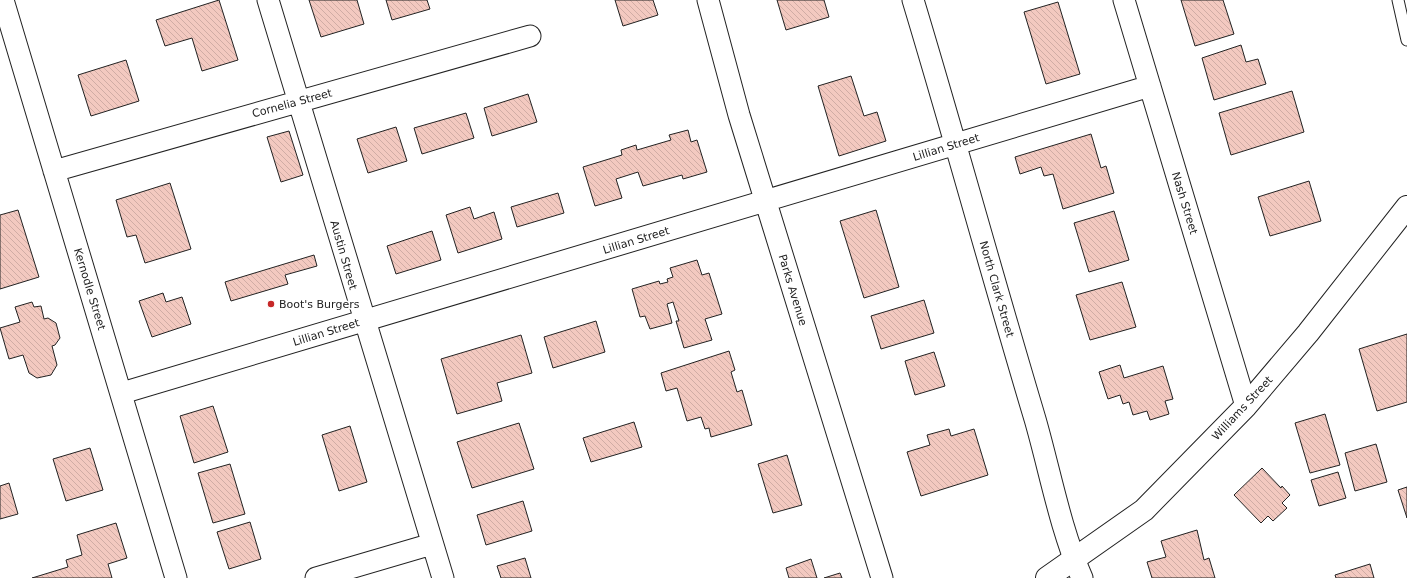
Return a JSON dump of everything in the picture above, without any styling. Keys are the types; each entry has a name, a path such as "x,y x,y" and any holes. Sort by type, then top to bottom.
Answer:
{"main road":[{"name":"Williams Street","path":"1047,578 1078,569 1144,510 1246,406 1308,333 1407,207"}],"street":[{"name":"Kernodle Street","path":"3,0 122,393 176,578"},
{"name":"Austin Street","path":"268,0 443,578"},
{"name":"Parks Avenue","path":"708,0 740,115 882,578"},
{"name":"North Clark Street","path":"913,0 1078,569"},
{"name":"Nash Street","path":"1124,0 1246,406"},
{"name":"Cornelia Street","path":"54,171 530,36"},
{"name":"Lillian Street","path":"122,393 1150,86"},
{"path":"316,578 432,544"}],"lane":[{"path":"1398,0 1407,40"}],"building":[{"path":"219,0 238,60 202,71 192,38 165,46 156,20"},
{"path":"309,0 357,0 364,24 321,37"},
{"path":"386,0 427,0 430,9 392,20"},
{"path":"615,0 653,0 658,15 623,26"},
{"path":"777,0 824,0 829,17 786,30"},
{"path":"1181,0 1223,0 1234,34 1195,46"},
{"path":"1058,2 1080,74 1046,84 1024,12"},
{"path":"1241,45 1246,62 1258,59 1266,84 1214,100 1202,58"},
{"path":"126,60 139,101 91,116 78,75"},
{"path":"851,76 864,116 877,112 886,141 839,156 818,86"},
{"path":"1292,91 1304,132 1231,155 1219,113"},
{"path":"528,94 537,122 492,136 484,108"},
{"path":"466,113 474,138 422,154 414,128"},
{"path":"396,127 407,161 368,173 357,139"},
{"path":"688,130 691,142 697,140 707,172 683,179 682,175 643,186 638,172 616,179 622,198 595,206 583,167 622,155 621,150 636,145 637,150 671,140 669,135"},
{"path":"289,131 303,175 281,182 267,137"},
{"path":"1091,134 1101,168 1106,166 1114,193 1063,209 1053,174 1044,176 1041,167 1020,174 1015,157"},
{"path":"1309,181 1321,221 1270,236 1258,197"},
{"path":"170,183 191,249 145,263 136,235 127,237 116,200"},
{"path":"558,193 564,213 517,227 511,207"},
{"path":"470,207 474,219 494,212 502,239 458,253 446,215"},
{"path":"18,210 39,277 0,289 0,215"},
{"path":"876,210 899,287 864,298 840,221"},
{"path":"1114,211 1129,260 1089,272 1074,223"},
{"path":"432,231 441,260 396,274 387,246"},
{"path":"314,255 317,266 285,275 288,284 231,301 225,282"},
{"path":"697,260 702,275 709,273 722,314 705,319 712,340 684,348 676,321 679,321 673,302 667,304 672,323 650,329 645,316 640,317 632,289 659,281 660,284 668,282 667,279 673,277 670,268"},
{"path":"1122,282 1136,327 1090,340 1076,295"},
{"path":"163,293 166,302 182,297 191,324 152,337 139,301"},
{"path":"924,300 934,333 881,349 871,316"},
{"path":"32,302 34,307 41,306 44,319 48,318 56,323 60,338 55,345 52,346 57,365 51,375 37,378 29,373 23,355 9,359 0,328 20,322 15,307"},
{"path":"596,321 605,352 553,368 544,337"},
{"path":"1407,334 1407,402 1377,411 1359,349"},
{"path":"521,335 532,373 497,383 502,401 457,414 441,359"},
{"path":"729,351 735,370 731,372 737,392 742,390 752,425 711,437 709,428 705,429 701,417 687,421 677,388 666,391 661,373"},
{"path":"934,352 945,386 915,395 905,361"},
{"path":"1120,365 1124,378 1163,366 1173,399 1165,401 1169,414 1150,420 1147,411 1133,415 1129,402 1123,404 1120,395 1108,399 1099,372"},
{"path":"213,406 228,452 194,463 180,416"},
{"path":"1325,414 1340,465 1310,473 1295,423"},
{"path":"634,422 642,447 591,462 583,438"},
{"path":"519,423 534,469 472,488 457,442"},
{"path":"350,426 367,482 339,491 322,435"},
{"path":"949,429 951,436 974,429 988,475 921,496 907,452 930,445 927,435"},
{"path":"1376,444 1387,482 1355,491 1345,453"},
{"path":"90,448 103,490 66,501 53,459"},
{"path":"787,455 802,505 773,513 758,464"},
{"path":"230,464 245,514 213,523 198,473"},
{"path":"1262,468 1281,488 1282,486 1290,495 1282,503 1287,508 1273,521 1268,516 1261,523 1234,495"},
{"path":"1338,472 1346,498 1319,506 1311,480"},
{"path":"9,483 18,514 0,519 0,486"},
{"path":"1407,487 1407,518 1398,490"},
{"path":"523,501 532,531 486,545 477,515"},
{"path":"250,522 261,559 229,569 217,532"},
{"path":"116,523 127,558 108,564 112,578 32,578 68,567 66,560 82,555 77,535"},
{"path":"1197,530 1204,560 1209,558 1215,578 1152,578 1147,562 1166,557 1161,541"},
{"path":"525,558 531,578 501,578 497,566"},
{"path":"811,559 817,578 789,578 786,568"},
{"path":"1370,564 1374,578 1336,578 1335,575"},
{"path":"840,573 842,578 824,578"}],"place":[{"name":"Boot's Burgers","path":"271,304"}]}
